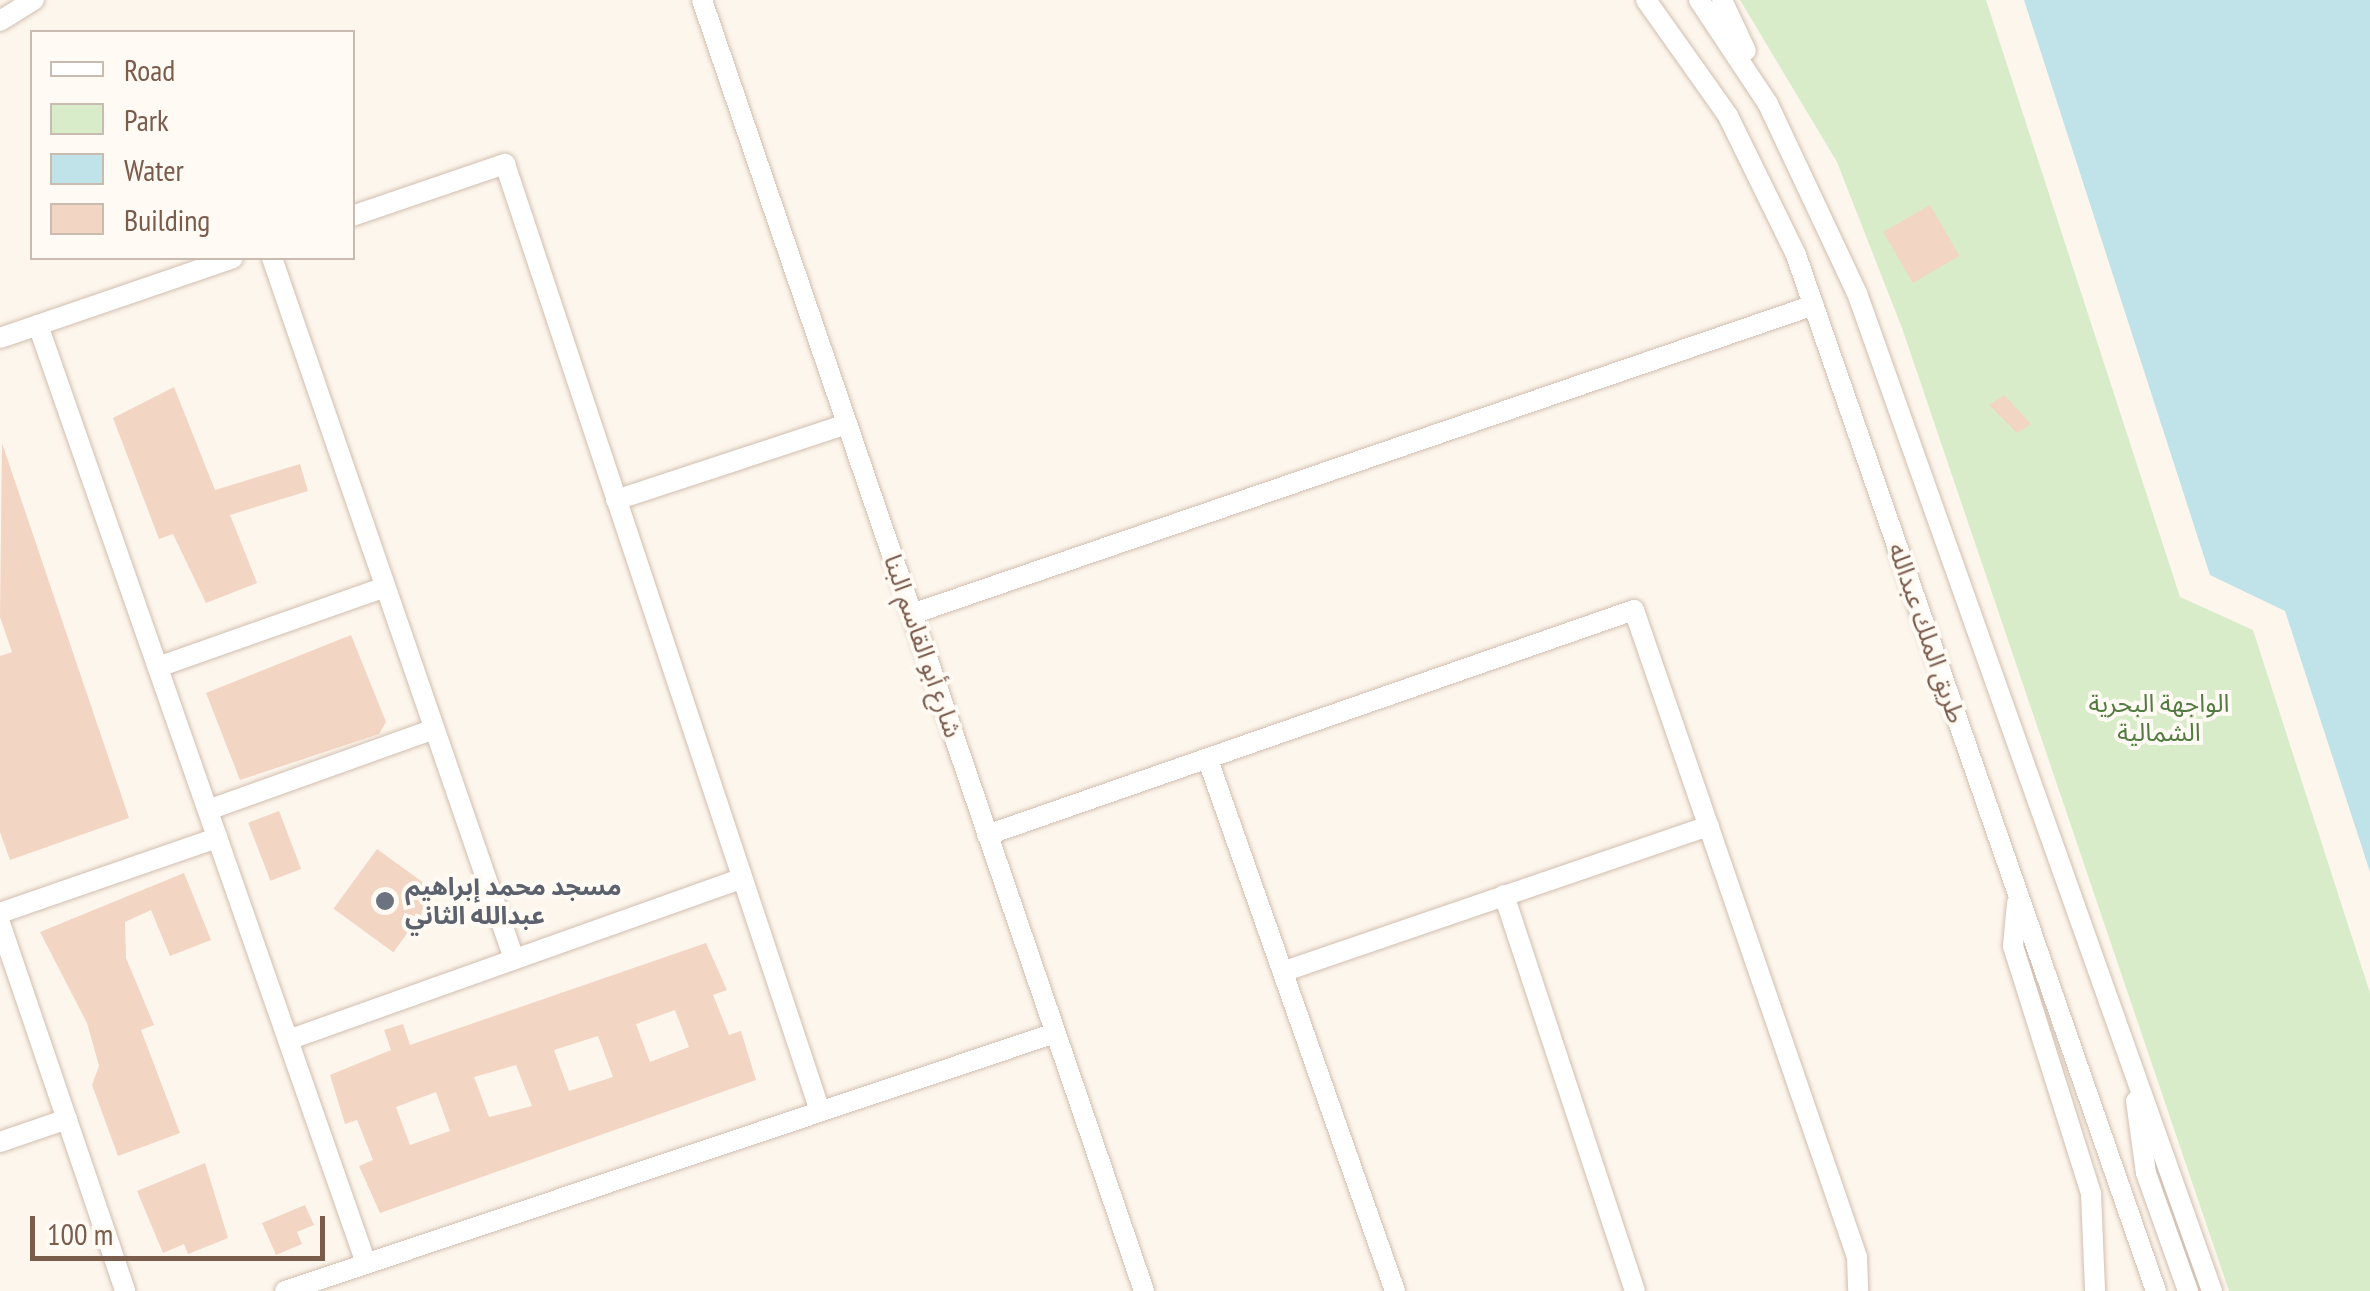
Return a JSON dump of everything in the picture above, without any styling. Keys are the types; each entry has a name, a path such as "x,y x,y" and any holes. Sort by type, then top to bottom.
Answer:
{"street":[{"path":"0,21 34,0"},
{"name":"شارع أبو القاسم البنا","path":"702,0 1144,1291"},
{"name":"طريق الملك عبدالله","path":"1646,0 1765,183 1814,305 2156,1291"},
{"name":"طريق الملك عبدالله","path":"1700,0 1768,104 1856,293 2212,1291"},
{"path":"1722,0 1768,104"},
{"path":"355,215 505,164 820,1110"},
{"path":"0,338 227,260"},
{"path":"273,260 514,960"},
{"path":"912,614 1814,305"},
{"path":"38,325 366,1263"},
{"path":"616,500 847,424"},
{"path":"158,666 385,586"},
{"path":"987,834 1634,610 1857,1257 1858,1291"},
{"path":"208,810 434,729"},
{"path":"1208,760 1395,1291"},
{"path":"1285,971 1709,826"},
{"path":"0,913 218,838"},
{"path":"288,1040 742,878"},
{"path":"1504,894 1635,1291"},
{"path":"2018,896 2013,946 2091,1194 2095,1291"},
{"path":"0,923 125,1291"},
{"path":"285,1291 1055,1033"},
{"path":"2129,1056 2146,1173 2188,1291"},
{"path":"0,1142 67,1120"}],"green space":[{"name":"الواجهة البحرية الشمالية","path":"1740,0 1986,0 2180,597 2253,630 2370,993 2370,1291 2229,1291 1902,328 1837,162"}],"water":[{"path":"2024,0 2370,0 2370,872 2285,611 2210,575"}],"building":[{"path":"1930,205 1960,256 1913,283 1883,232"},
{"path":"174,387 215,490 300,464 308,491 230,515 257,583 206,603 173,534 159,539 113,418"},
{"path":"2004,395 2031,424 2017,433 1989,405"},
{"path":"2,443 129,818 10,860 0,832 0,656 12,652 0,617"},
{"path":"351,635 386,722 379,734 240,780 206,693"},
{"path":"279,811 301,869 270,881 248,823"},
{"name":"مسجد محمد إبراهيم عبدالله الثاني","path":"377,849 437,892 393,952 334,909"},
{"path":"184,873 211,940 170,956 151,910 125,922 126,958 154,1025 141,1030 180,1133 118,1156 92,1085 99,1066 87,1023 40,932"},
{"path":"706,943 727,990 713,995 729,1035 741,1031 756,1080 380,1213 359,1166 373,1160 357,1120 345,1124 330,1075 391,1050 384,1030 403,1024 410,1045","holes":["675,1010 689,1047 650,1062 636,1024","598,1036 613,1077 569,1091 554,1050","516,1065 532,1106 489,1117 474,1077","436,1092 450,1131 410,1145 396,1107"]},
{"path":"205,1163 228,1238 188,1254 184,1244 163,1253 137,1191"},
{"path":"305,1205 314,1225 297,1232 302,1244 276,1255 262,1223"}],"place":[{"name":"مسجد محمد إبراهيم عبدالله الثاني","path":"385,901"}]}
